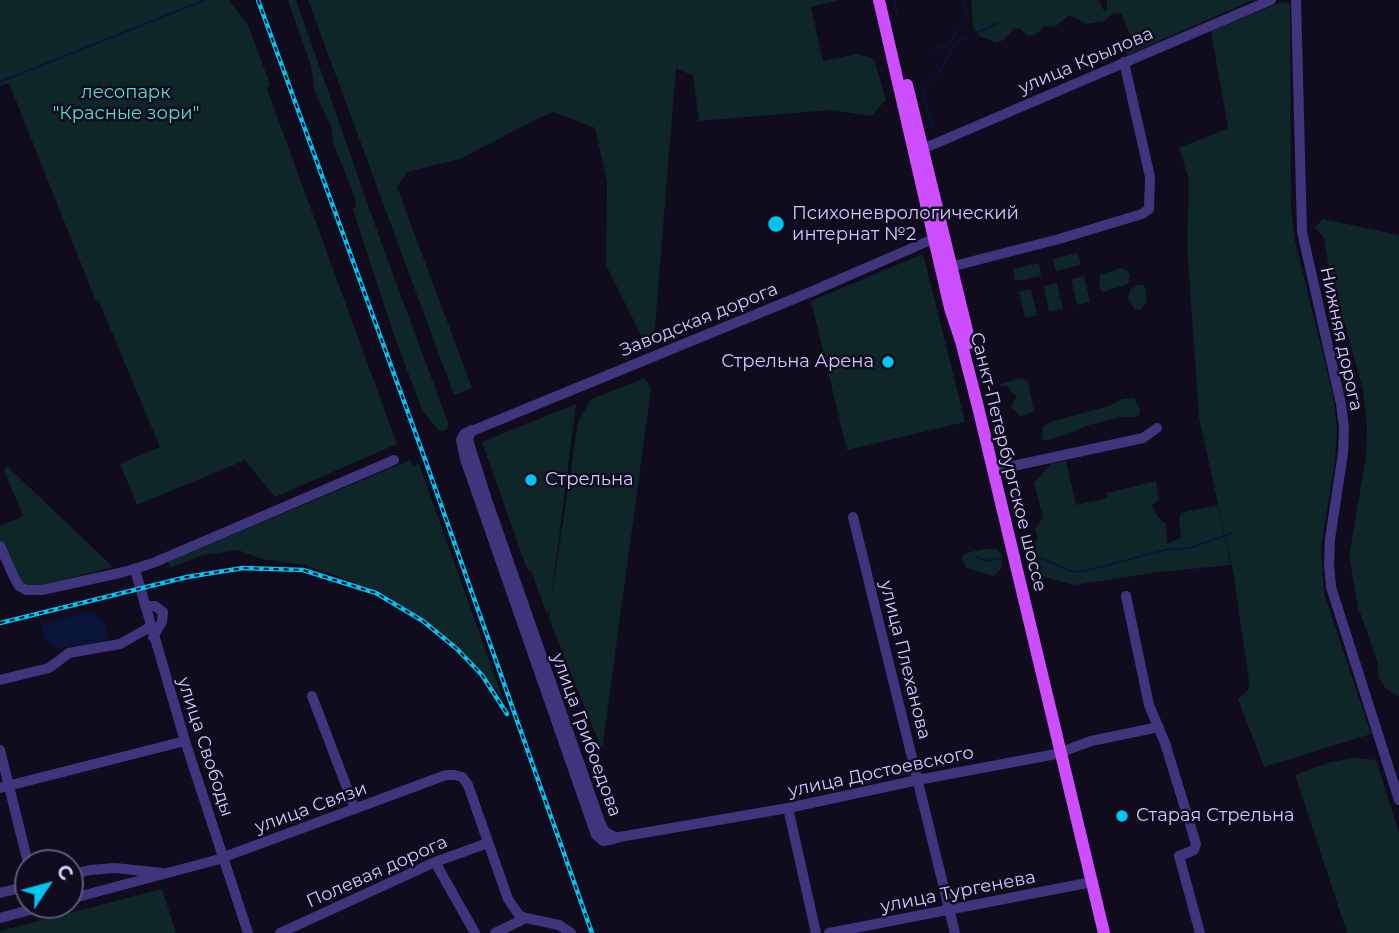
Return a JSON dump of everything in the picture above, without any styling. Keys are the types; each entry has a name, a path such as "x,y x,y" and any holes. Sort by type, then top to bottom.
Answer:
{"main road":[{"name":"Санкт-Петербургское шоссе","path":"879,0 918,150"},
{"name":"Санкт-Петербургское шоссе","path":"886,0 939,239 950,308 961,341 1111,933"},
{"name":"Санкт-Петербургское шоссе","path":"939,239 950,267 999,469 1104,933"}],"street":[{"name":"улица Крылова","path":"918,150 1271,0"},
{"name":"Нижняя дорога","path":"1296,0 1302,232 1344,428 1343,453 1330,539 1331,587 1399,800"},
{"path":"950,267 1059,239 1142,214 1149,209 1150,177 1124,62"},
{"name":"Заводская дорога","path":"470,431 939,239"},
{"path":"999,469 1143,438 1157,428"},
{"name":"улица Грибоедова","path":"470,431 469,443 486,500 603,829 612,839"},
{"path":"0,546 19,586 26,590 42,590 135,570 394,460"},
{"name":"улица Плеханова","path":"853,517 955,933"},
{"name":"улица Свободы","path":"135,570 152,632 248,933"},
{"path":"1126,596 1149,705 1159,727 1196,844 1194,850 1179,856 1200,933"},
{"path":"0,680 49,668 69,653 120,644 152,632 162,622 163,612 155,606 145,606"},
{"path":"312,696 355,809"},
{"name":"улица Достоевского","path":"612,839 788,808 1056,754 1091,741 1159,727"},
{"path":"4,787 186,741"},
{"path":"0,750 4,787 24,849"},
{"name":"улица Связи","path":"84,896 225,857 446,775 462,777 468,785 488,843"},
{"path":"788,808 816,933"},
{"path":"488,843 508,899 519,915 559,925 571,933"},
{"name":"Полевая дорога","path":"279,933 435,862 488,843"},
{"path":"435,862 475,933"},
{"name":"улица Связи","path":"84,872 114,868 170,874"},
{"name":"улица Тургенева","path":"829,933 1092,881"},
{"path":"495,933 526,918"}],"green space":[{"name":"лесопарк \"Красные зори\"","path":"0,0 229,0 248,25 270,84 267,89 397,444 275,497 243,458 243,461 137,505 120,464 160,447 98,299 96,301 9,83 0,86"},
{"path":"288,0 296,0 449,425 446,430 439,431 423,412 395,338 353,210 356,204 354,195 334,145 331,126 315,93 311,66"},
{"path":"308,0 839,0 811,7 823,61 858,54 874,59 886,100 871,116 831,110 699,121 693,76 676,68 654,339 645,343 606,265 607,182 595,128 554,112 460,159 407,172 397,187 472,388 454,395"},
{"path":"971,0 1099,0 1104,11 1107,10 1107,0 1253,0 1127,55 1123,46 1132,38 1121,14 1114,13 1105,21 1087,24 1069,15 1055,27 1045,26 1035,35 1027,36 1021,29 1014,28 1005,39 997,43 979,36 973,27"},
{"path":"1282,2 1290,4 1291,206 1295,241 1333,395 1337,427 1335,462 1321,547 1324,593 1371,734 1264,767 1238,699 1250,688 1233,571 1199,418 1187,244 1189,180 1179,148 1228,128 1211,31"},
{"path":"1323,219 1399,235 1399,696 1386,689 1379,678 1377,660 1358,607 1349,556 1366,457 1367,426 1363,390 1345,324 1333,292 1324,238 1315,227"},
{"path":"1078,253 1081,265 1056,271 1053,259"},
{"name":"Стрельна Арена","path":"923,254 965,422 847,450 811,301"},
{"path":"1039,263 1041,276 1015,281 1013,269"},
{"path":"1121,268 1127,270 1130,276 1128,284 1103,292 1099,288 1100,275"},
{"path":"1084,276 1090,302 1077,305 1071,279"},
{"path":"1057,283 1063,309 1049,312 1044,286"},
{"path":"1137,285 1146,288 1147,302 1140,310 1134,309 1128,299 1130,290"},
{"path":"1031,289 1037,315 1025,318 1019,292"},
{"path":"645,378 651,389 602,750 549,619 550,609 547,614 531,571 527,569 482,442 576,404 550,608 578,422 591,399"},
{"path":"1022,378 1028,382 1034,412 1020,416 1011,407 1017,395 1011,392 1008,386 1000,384"},
{"path":"1134,398 1140,409 1137,417 1121,417 1089,425 1042,441 1043,427 1050,422 1109,406 1122,399"},
{"path":"410,460 413,466 419,464 503,699 484,673 459,647 425,619 377,590 305,565 262,559 238,550 203,555 170,568 168,562"},
{"path":"1066,461 1076,505 1107,498 1107,493 1156,481 1159,499 1152,505 1157,516 1166,524 1167,544 1181,538 1181,513 1218,505 1231,565 1159,572 1075,585 1041,576 1034,567 1029,548 1038,539 1035,529 1043,518 1034,483 1051,464"},
{"path":"7,466 113,567 42,585 26,585 21,582 15,576 0,539 0,526 23,516 4,470"},
{"path":"996,549 1002,555 1002,568 994,576 966,568 963,561 962,557 966,553"},
{"path":"1355,758 1376,760 1399,833 1399,933 1347,933 1295,775 1331,762"},
{"path":"162,889 176,933 0,933 46,919 84,919 84,909"}],"water":[{"path":"87,612 102,619 109,639 90,647 51,646 45,638 41,625 43,623"}],"waterway":[{"path":"0,82 205,0"},
{"path":"894,0 897,13"},
{"path":"964,0 967,14"},
{"path":"931,52 949,43 964,22"},
{"path":"976,33 998,23"},
{"path":"932,126 922,89 941,69 957,42 968,37"},
{"path":"1030,553 1070,571 1081,572 1165,550 1190,548 1232,533"},
{"path":"977,557 987,561 1002,558"}],"railway":[{"path":"258,0 422,451 592,933"},
{"path":"0,623 187,577 243,568 303,570 376,593 423,621 457,649 482,675 507,714"}],"place":[{"name":"Психоневрологический интернат №2","path":"776,224"},
{"name":"Стрельна Арена","path":"888,362"},
{"name":"Стрельна","path":"531,480"},
{"name":"Старая Стрельна","path":"1122,816"}]}
